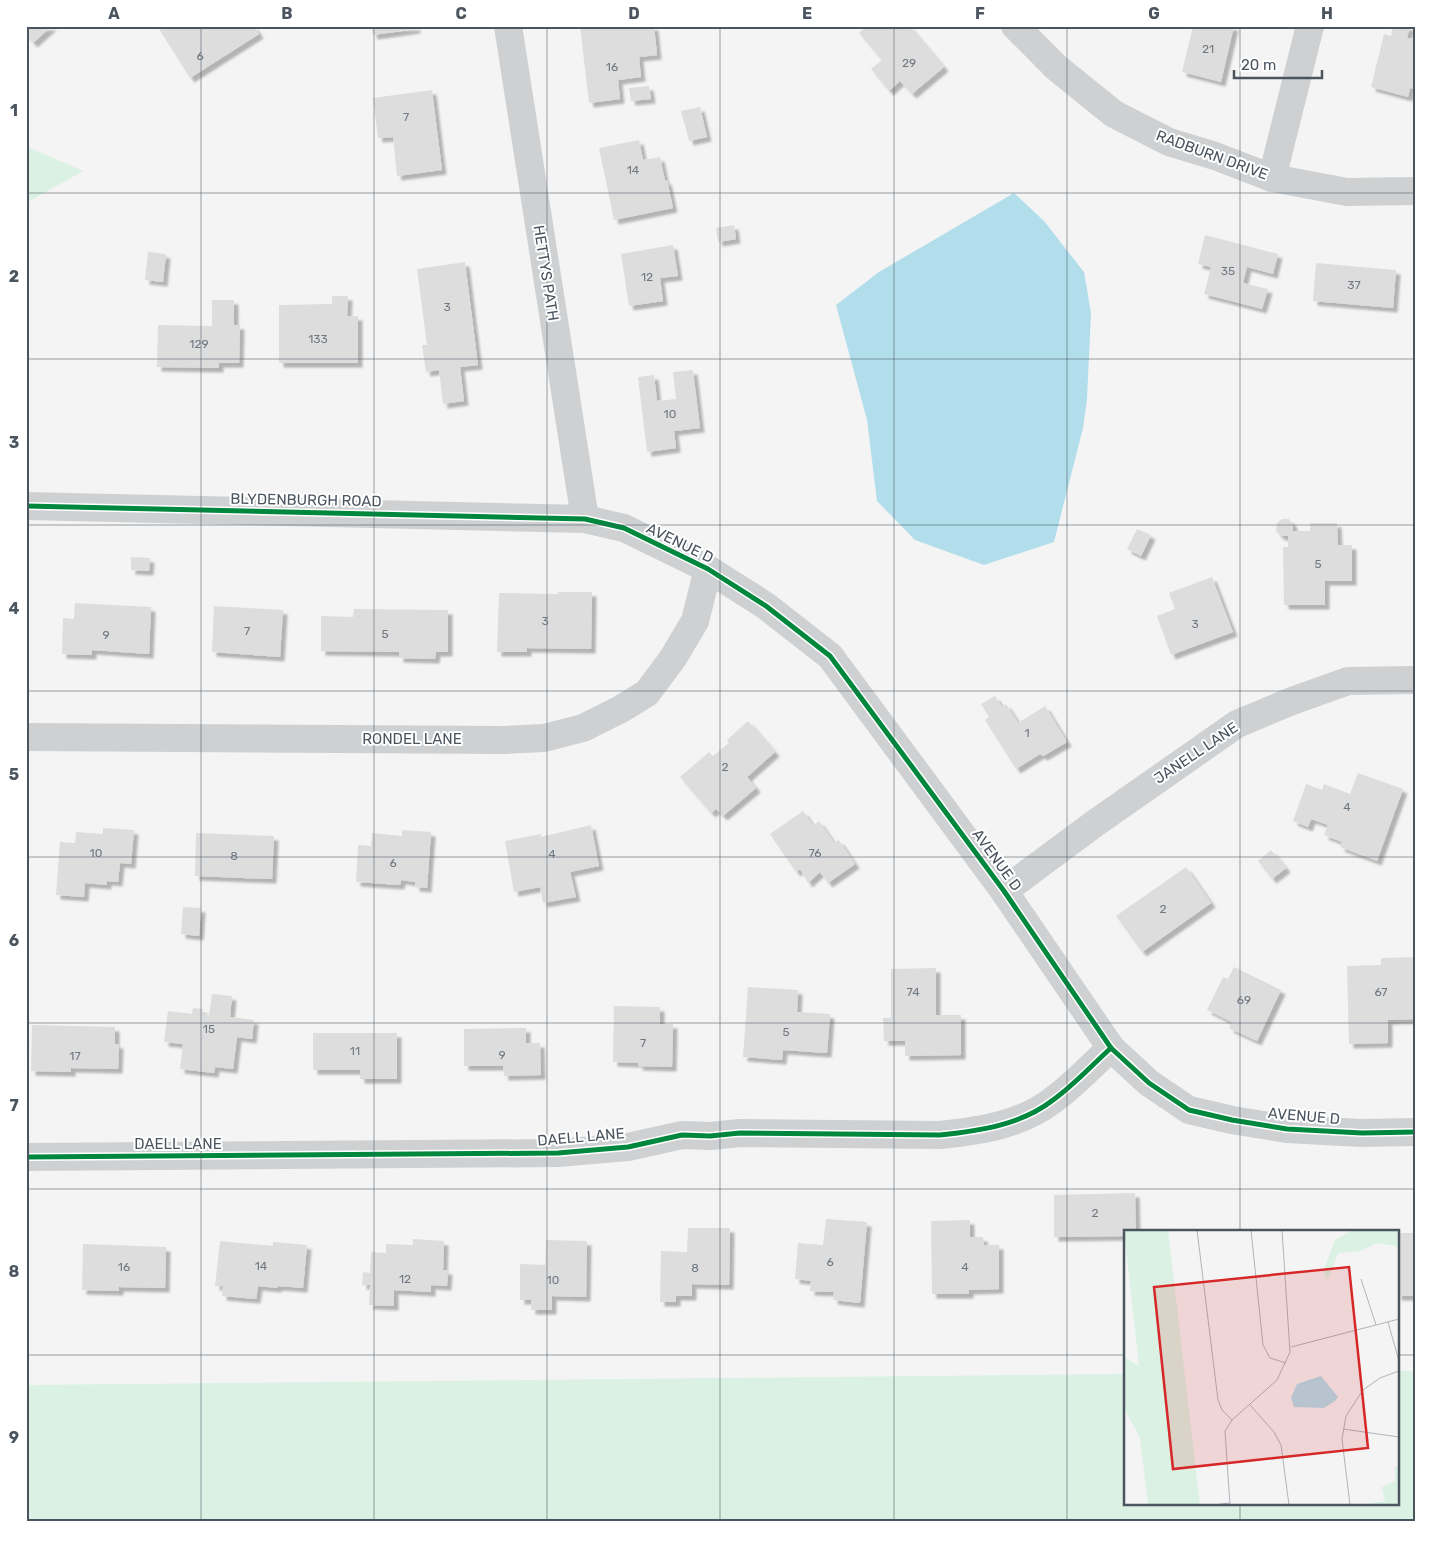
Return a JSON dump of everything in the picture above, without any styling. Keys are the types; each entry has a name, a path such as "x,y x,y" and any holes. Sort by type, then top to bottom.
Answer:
{"street":[{"name":"HETTYS PATH","path":"508,26 585,519"},
{"name":"RADBURN DRIVE","path":"1016,26 1057,68 1114,114 1168,142 1215,156 1272,178 1347,192 1415,191"},
{"path":"1272,178 1310,26"},
{"name":"BLYDENBURGH ROAD","path":"26,506 585,519"},
{"name":"AVENUE D","path":"585,519 624,528 708,569 766,606 830,656 1004,891 1111,1048 1149,1083 1189,1110 1232,1120 1287,1129 1362,1134 1415,1132"},
{"name":"RONDEL LANE","path":"26,737 485,740 544,738 583,728 621,709 647,693 695,621 708,569"},
{"name":"JANELL LANE","path":"1004,891 1094,824 1237,724 1292,700 1348,681 1415,680"},
{"name":"DAELL LANE","path":"26,1158 558,1153 628,1147 682,1135 710,1136 740,1133 948,1134 981,1130 1021,1118 1053,1101 1111,1048"}],"green space":[{"path":"26,146 83,171 26,203"},
{"path":"1398,1371 1415,1371 1415,1522 26,1522 26,1385 1124,1374 1124,1506 1398,1506"}],"water":[{"path":"1014,193 1044,221 1084,272 1091,313 1087,399 1083,428 1054,542 984,565 915,540 877,501 867,420 836,305 879,272"}],"building":[{"path":"26,26 52,26 33,43 26,35"},
{"path":"254,26 259,34 190,78 158,27"},
{"path":"371,26 416,26 416,29 373,35"},
{"path":"580,26 654,26 657,55 639,57 641,77 618,80 620,99 589,103"},
{"path":"867,26 909,26 944,67 912,94 900,81 889,91 871,69 882,60 859,33"},
{"path":"1193,26 1234,26 1221,82 1182,72"},
{"path":"1393,26 1410,26 1407,38 1415,39 1415,89 1410,88 1408,97 1371,87 1384,34 1391,36"},
{"path":"649,86 651,99 631,101 629,88"},
{"path":"432,90 442,170 397,176 393,137 378,138 373,98"},
{"path":"700,107 707,137 689,141 681,111"},
{"path":"639,140 643,160 660,157 673,208 614,220 599,148"},
{"path":"734,225 736,239 718,242 716,228"},
{"path":"1205,235 1278,254 1273,274 1247,267 1243,283 1268,289 1262,309 1204,294 1211,267 1198,264"},
{"path":"673,245 678,276 660,278 663,301 629,306 621,254"},
{"path":"148,252 166,254 163,282 145,280"},
{"path":"465,262 478,365 460,367 464,401 443,404 439,370 426,372 422,345 427,345 417,269"},
{"path":"1316,263 1396,270 1393,308 1313,301"},
{"path":"332,296 348,296 347,316 358,316 358,363 279,363 279,305 332,304"},
{"path":"212,300 234,300 234,325 240,325 239,363 219,363 219,368 157,367 158,325 212,326"},
{"path":"693,370 700,428 674,431 676,448 647,452 638,377 654,375 657,401 676,399 673,372"},
{"path":"1282,519 1289,519 1293,524 1293,531 1310,531 1310,523 1337,523 1338,545 1352,545 1352,581 1325,581 1325,605 1284,605 1283,547 1288,547 1288,536 1281,536 1276,531 1277,523"},
{"path":"1137,529 1151,535 1141,556 1127,549"},
{"path":"131,557 150,558 149,571 131,570"},
{"path":"1212,577 1233,632 1171,655 1157,616 1175,609 1169,593"},
{"path":"558,592 592,592 591,649 527,648 527,652 497,652 499,593 558,594"},
{"path":"75,603 151,607 149,654 92,650 92,655 62,654 63,618 74,619"},
{"path":"214,606 283,610 280,657 212,652"},
{"path":"354,609 448,610 448,652 436,652 435,659 399,658 399,652 321,651 321,616 353,617"},
{"path":"995,696 1002,707 1006,704 1018,723 1045,706 1067,742 1043,756 1040,754 1016,769 985,720 989,717 981,704"},
{"path":"748,721 775,752 747,777 756,788 723,816 716,809 711,813 680,777 709,752 713,756 729,743 727,740"},
{"path":"1358,773 1403,789 1377,861 1340,847 1342,842 1324,835 1328,825 1311,819 1308,827 1293,821 1306,784 1322,790 1324,784 1350,794"},
{"path":"803,811 813,826 819,821 834,843 839,840 855,864 828,883 820,872 808,883 800,869 796,872 770,834"},
{"path":"591,825 599,866 570,872 576,897 543,903 540,887 514,892 505,841 541,834 541,837"},
{"path":"103,828 134,830 131,864 120,863 118,882 107,881 107,885 85,883 84,897 56,895 60,842 75,843 76,832 103,834"},
{"path":"402,830 431,832 427,888 415,887 415,882 401,880 400,885 356,882 358,845 371,846 372,833 402,836"},
{"path":"196,833 274,836 272,879 195,876"},
{"path":"1271,850 1286,868 1272,879 1258,861"},
{"path":"1186,867 1211,903 1142,952 1116,916"},
{"path":"183,907 201,908 199,936 181,934"},
{"path":"1415,957 1415,1019 1388,1020 1388,1043 1349,1044 1347,966 1381,965 1381,958"},
{"path":"1234,967 1281,990 1257,1041 1229,1028 1232,1022 1207,1010 1223,977 1228,979"},
{"path":"936,968 936,1015 961,1015 961,1055 905,1056 905,1041 884,1041 883,1018 891,1018 891,969"},
{"path":"748,987 798,990 797,1012 830,1014 827,1053 783,1050 782,1060 743,1057"},
{"path":"212,994 232,996 230,1017 254,1020 252,1039 237,1037 233,1069 215,1067 214,1073 180,1069 183,1044 164,1042 168,1011 192,1014 193,1008 203,1009 202,1014 209,1015"},
{"path":"614,1006 660,1007 660,1024 673,1024 672,1067 638,1066 639,1063 613,1062"},
{"path":"32,1025 115,1027 115,1044 119,1044 118,1069 71,1068 71,1072 31,1071"},
{"path":"526,1028 526,1043 540,1043 541,1075 504,1076 503,1066 464,1066 464,1029"},
{"path":"313,1033 397,1033 397,1079 360,1079 360,1070 313,1070"},
{"path":"1135,1193 1136,1230 1124,1230 1124,1236 1054,1237 1054,1195"},
{"path":"826,1219 867,1222 860,1303 833,1300 834,1292 810,1291 811,1281 795,1279 798,1243 823,1245"},
{"path":"970,1220 970,1237 983,1237 984,1245 999,1245 999,1289 969,1290 969,1294 932,1294 931,1221"},
{"path":"688,1228 730,1228 729,1285 692,1284 692,1296 676,1296 676,1302 660,1302 661,1251 687,1252"},
{"path":"1398,1233 1415,1233 1415,1296 1398,1296"},
{"path":"413,1239 444,1241 443,1270 448,1270 447,1286 431,1285 431,1292 394,1290 394,1306 369,1305 370,1285 362,1285 363,1272 370,1273 371,1252 386,1253 386,1244 413,1245"},
{"path":"546,1240 587,1241 586,1297 552,1296 552,1310 531,1310 531,1300 520,1300 520,1264 545,1265"},
{"path":"220,1241 273,1246 273,1242 307,1245 303,1288 258,1286 256,1299 222,1296 223,1286 215,1286"},
{"path":"83,1244 166,1247 165,1288 119,1287 119,1291 82,1290"}],"cycle path":[{"path":"26,506 585,519 624,528 708,569 766,606 830,656 1004,891 1111,1048 1149,1083 1189,1110 1232,1120 1287,1129 1362,1133 1415,1132"},
{"path":"26,1157 558,1153 628,1147 682,1135 710,1136 740,1133 940,1135 984,1129 1013,1121 1041,1109 1076,1081 1111,1048"}]}
